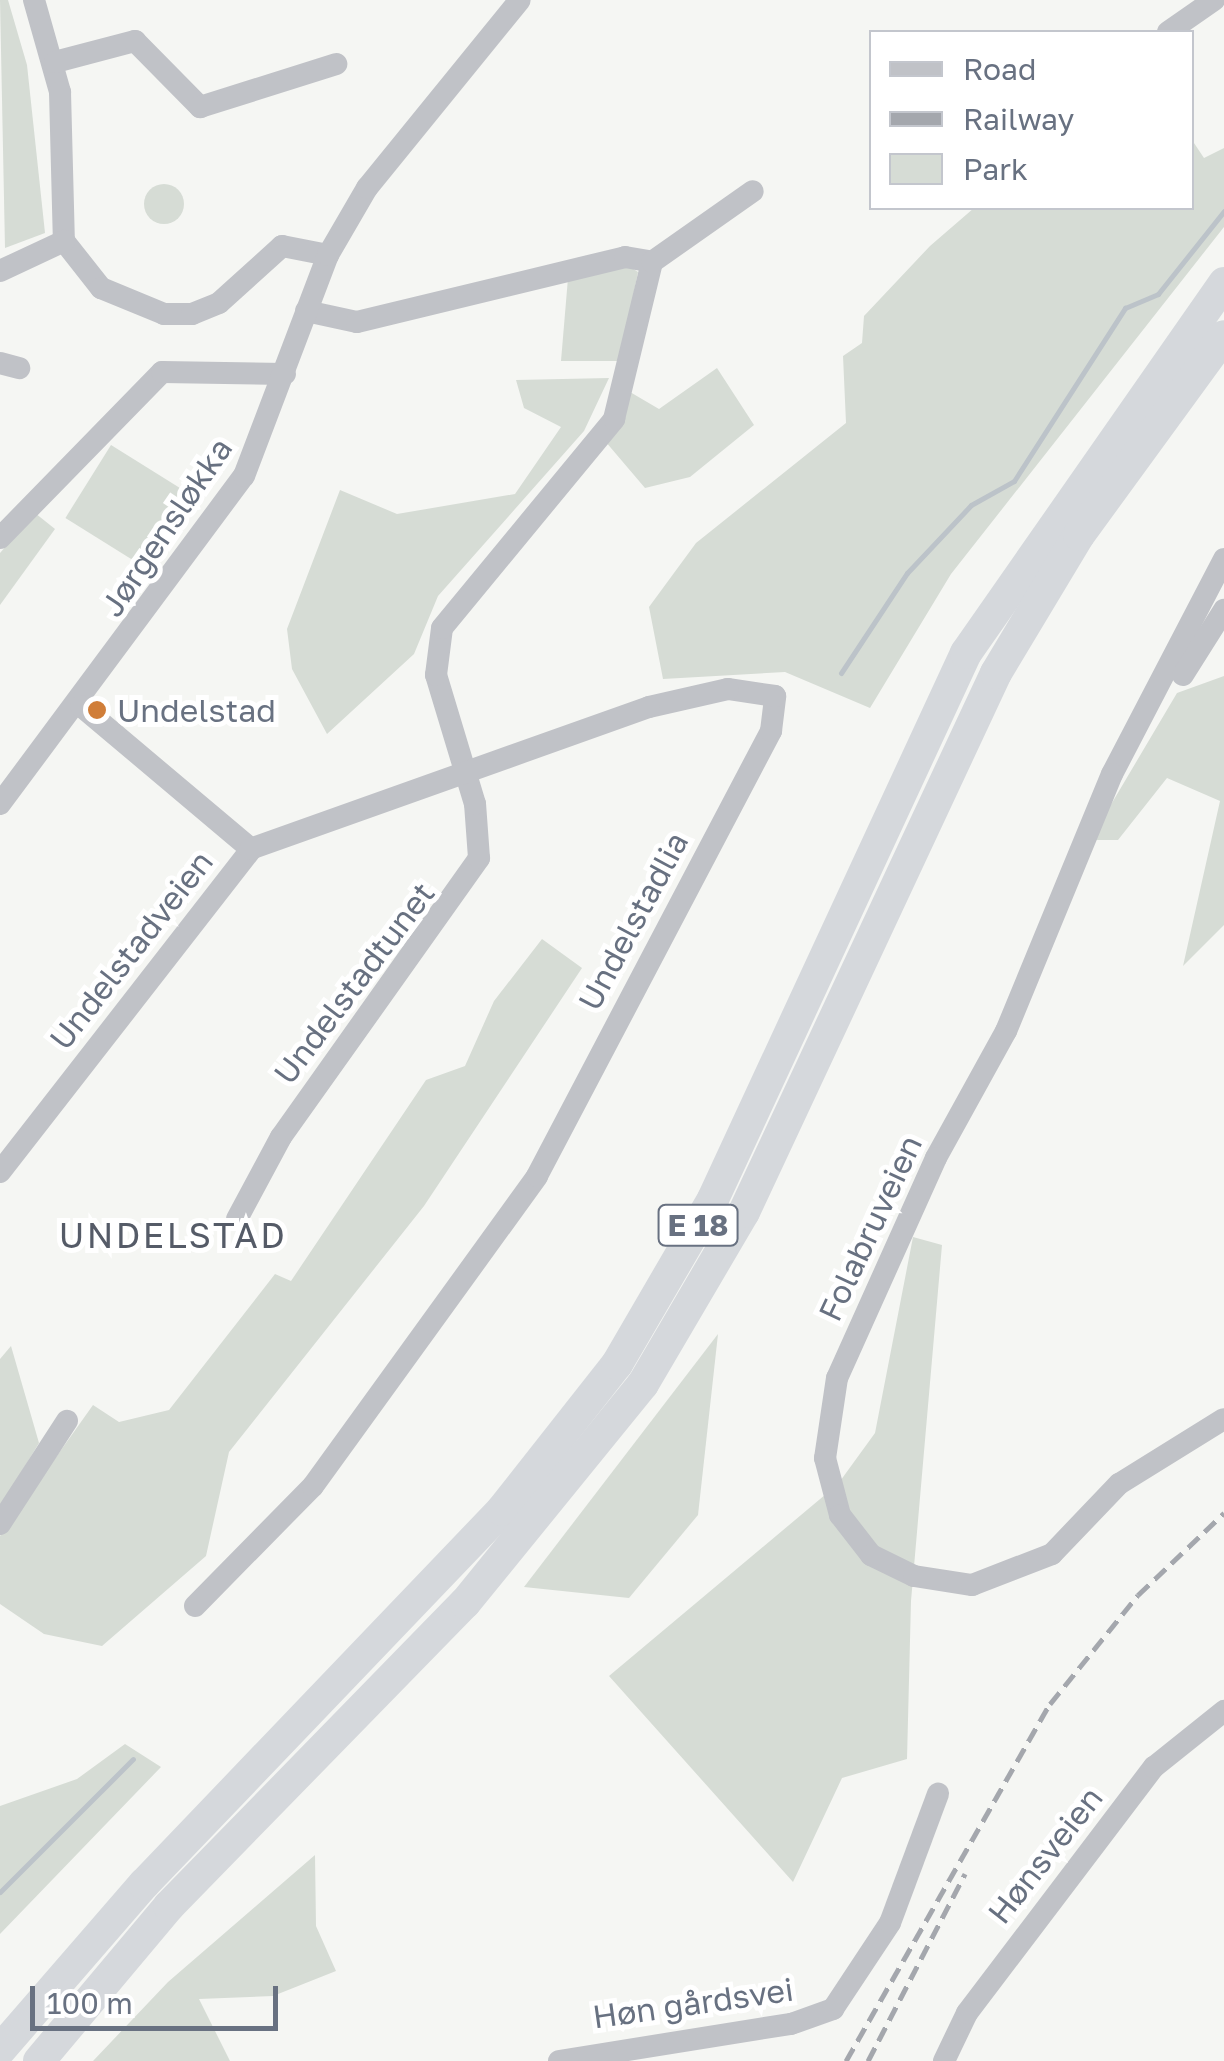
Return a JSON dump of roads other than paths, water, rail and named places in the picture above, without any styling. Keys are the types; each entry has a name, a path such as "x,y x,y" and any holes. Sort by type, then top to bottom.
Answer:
{"highway":[{"name":"E 18","path":"0,2050 144,1884 502,1510 616,1364 712,1198 966,653 1224,283"},
{"name":"E 18","path":"39,2061 168,1906 465,1604 643,1384 744,1212 996,672 1079,535 1224,340"}],"street":[{"path":"34,0 55,62 64,241 101,288 164,314 219,302 282,246 328,255"},
{"name":"Jørgensløkka","path":"0,804 81,706 244,476 328,255 367,188 520,0"},
{"path":"1171,30 1214,0"},
{"path":"55,62 142,32 200,107 336,64"},
{"path":"467,774 435,644 456,606 518,544 614,419 652,262 752,191"},
{"path":"0,271 64,241"},
{"path":"306,311 357,322 626,257 652,262"},
{"path":"0,538 162,372 285,374"},
{"name":"Folabruveien","path":"1224,559 1082,836 1006,1031 936,1158 837,1378 825,1458 840,1515 872,1555 914,1576 972,1585 1040,1562 1118,1484 1224,1419"},
{"path":"1183,675 1224,610"},
{"name":"Undelstadlia","path":"195,1606 314,1486 517,1207 778,707 765,689 728,690 649,707 251,849"},
{"name":"Undelstadveien","path":"0,1172 251,849 81,706"},
{"name":"Undelstadtunet","path":"237,1219 280,1136 472,880 480,836 467,774"},
{"path":"0,1524 67,1421"},
{"name":"Hønsveien","path":"944,2061 967,2013 1154,1766 1224,1711"},
{"name":"Høn gårdsvei","path":"559,2061 791,2024 833,2008 890,1923 938,1794"}],"waterway":[{"path":"841,673 907,573 971,505 1014,481 1125,308 1158,294 1224,211"},
{"path":"0,1892 133,1759"}],"railway":[{"path":"846,2061 1050,1704 1138,1595 1224,1513"},
{"path":"868,2061 965,1874"}],"place":[{"name":"Undelstad","path":"97,710"}],"district":[{"name":"UNDELSTAD","path":"173,1235"}]}
